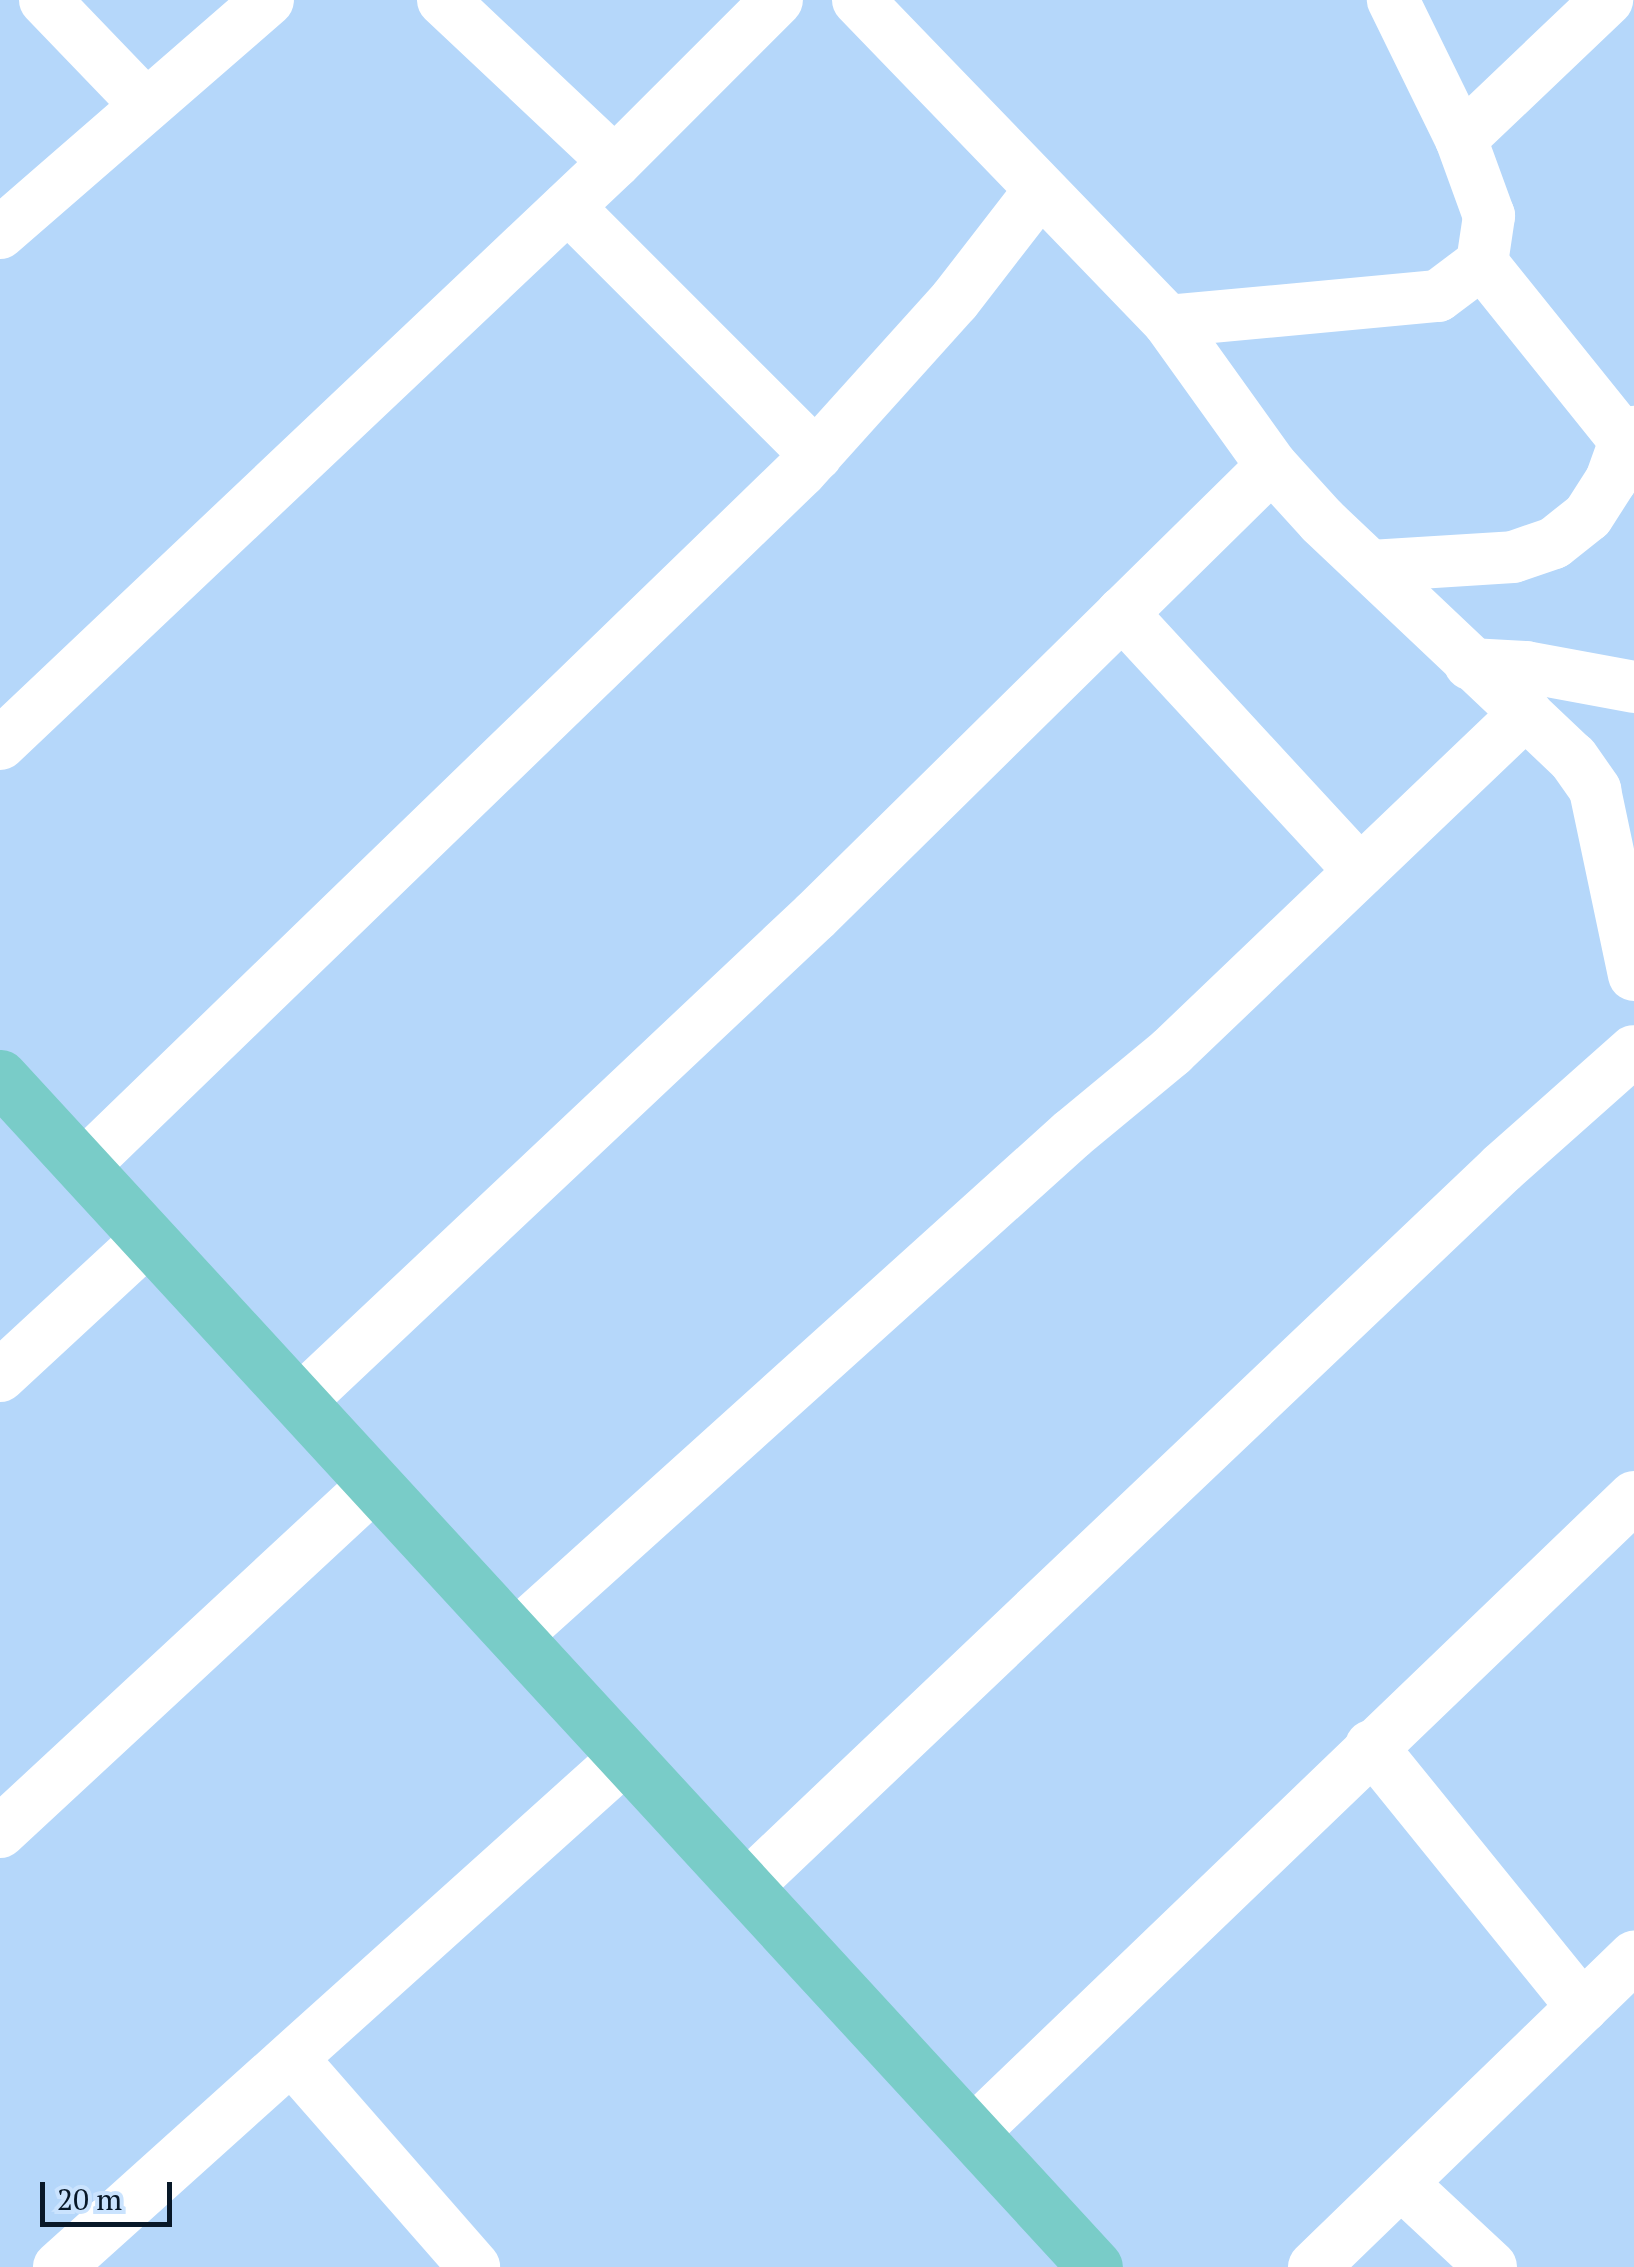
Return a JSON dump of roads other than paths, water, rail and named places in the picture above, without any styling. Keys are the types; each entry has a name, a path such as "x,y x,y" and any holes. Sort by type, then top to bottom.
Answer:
{"main road":[{"path":"0,1078 1095,2267"}],"street":[{"path":"45,0 146,105"},
{"path":"0,233 268,0"},
{"path":"443,0 615,162"},
{"path":"0,744 615,162 777,0"},
{"path":"858,0 1168,321 1272,466 1470,664 1573,758 1595,790 1634,975"},
{"path":"1168,321 1438,296 1482,262 1489,216 1461,139 1393,0"},
{"path":"1461,139 1607,0"},
{"path":"82,1167 816,455 955,300 1040,190"},
{"path":"568,207 816,455"},
{"path":"1372,566 1513,556 1554,543 1588,516 1612,480 1629,437 1482,262"},
{"path":"299,1402 815,916 1272,466"},
{"path":"1122,614 1360,871"},
{"path":"1470,664 1526,667 1634,687"},
{"path":"515,1636 1072,1134 1171,1052 1526,712"},
{"path":"746,1887 1502,1168 1634,1051"},
{"path":"0,1376 148,1238"},
{"path":"0,1832 375,1484"},
{"path":"972,2133 1634,1497"},
{"path":"1371,1746 1582,2007"},
{"path":"59,2267 626,1757"},
{"path":"1314,2267 1634,1956"},
{"path":"293,2060 474,2267"},
{"path":"1400,2183 1491,2267"}]}
